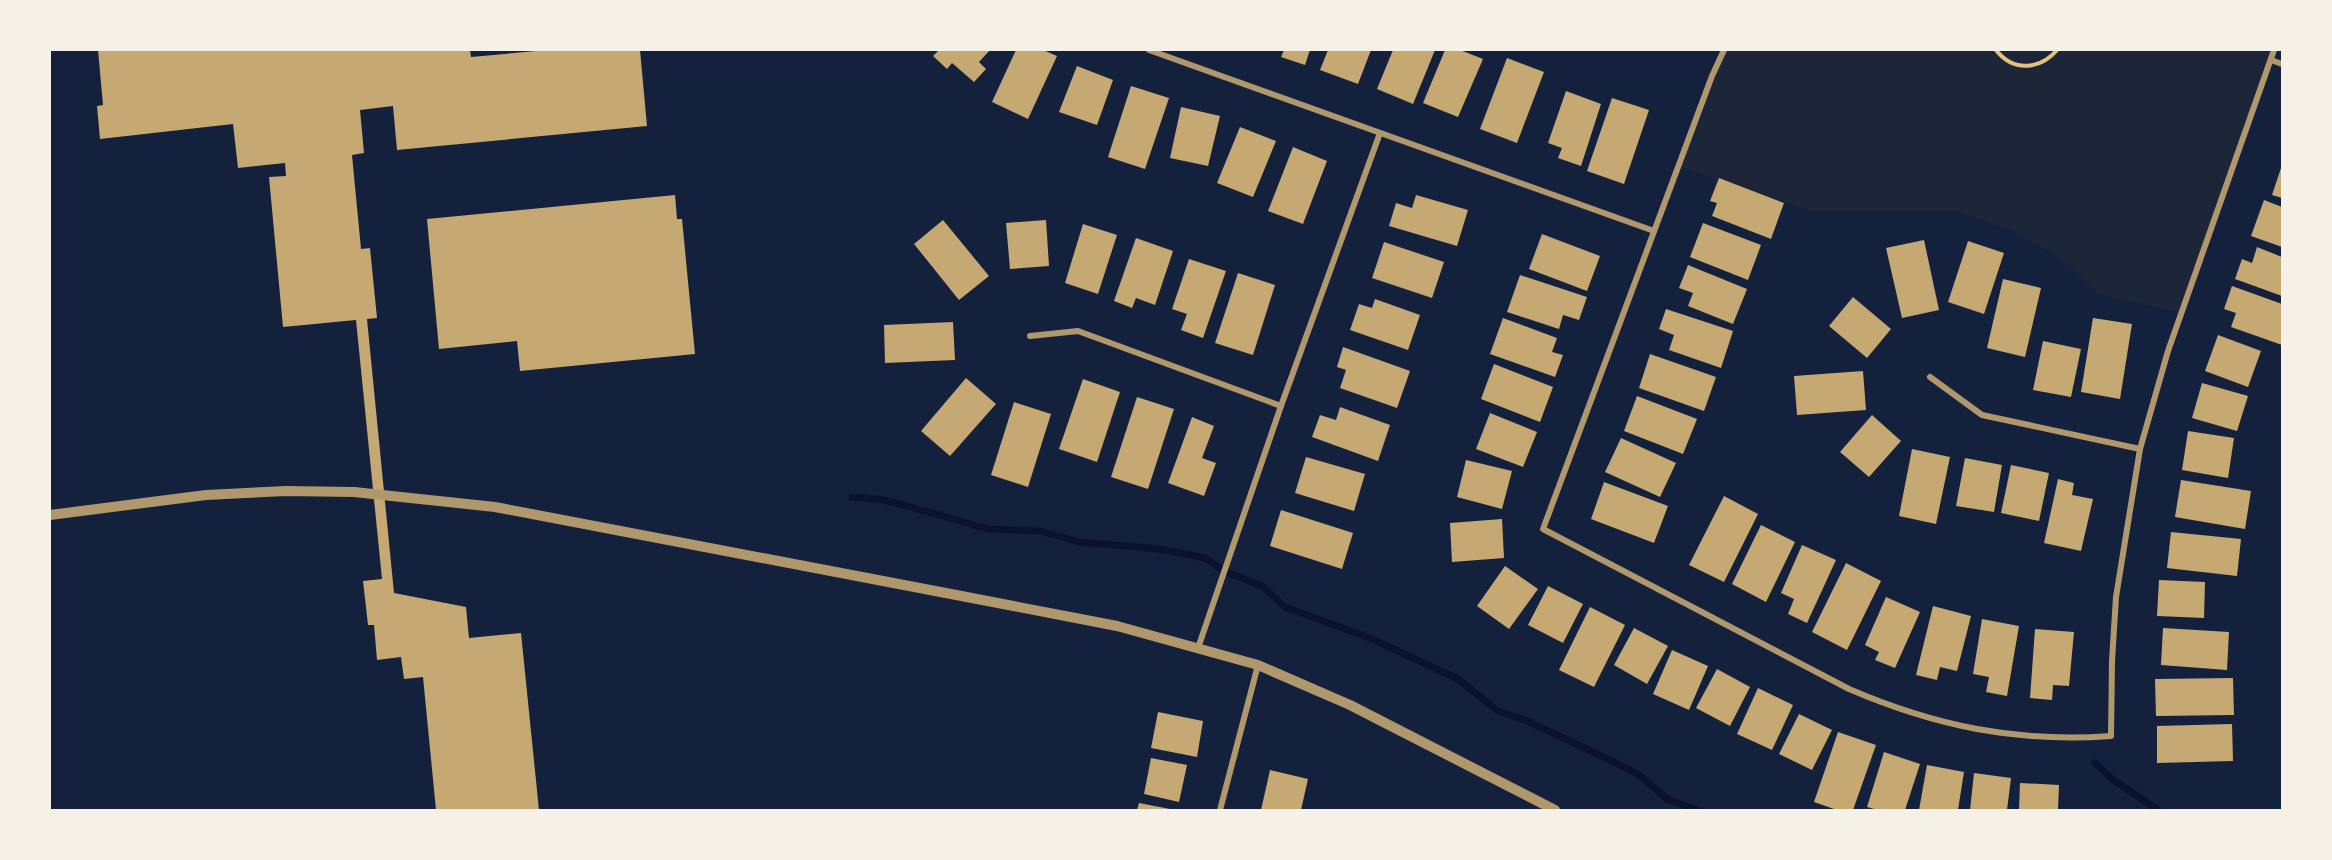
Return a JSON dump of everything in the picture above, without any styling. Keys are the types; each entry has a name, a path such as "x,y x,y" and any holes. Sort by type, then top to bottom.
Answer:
{"street":[{"path":"1149,50 1654,231"},
{"path":"1724,50 1712,76 1543,529 1849,689 1888,706 1945,723 2045,739 2111,736 2116,597 2140,449 2168,351 2274,50"},
{"path":"2271,60 2283,64"},
{"path":"1198,648 1281,406 1380,133"},
{"path":"1030,336 1078,331 1281,406"},
{"path":"1930,377 1982,415 2140,449"},
{"path":"50,515 206,495 286,491 354,492 495,507 1117,626 1258,665 1350,705 1556,810"},
{"path":"1220,810 1258,665"}],"path":[{"path":"1996,50 2010,62 2031,66 2048,59 2057,50"}],"shaded area":[{"path":"1724,50 2274,50 2182,313 2100,294 2057,256 2013,231 1957,211 1812,211 1679,166"}],"building":[{"path":"98,50 470,50 471,57 547,50 640,50 647,126 397,150 393,106 360,110 364,153 352,155 361,249 370,248 377,318 367,319 394,593 466,607 469,638 521,633 539,810 436,810 423,677 404,679 401,657 377,660 374,625 368,625 363,581 382,579 356,320 283,327 269,177 286,176 285,163 238,168 233,124 100,139 97,106 103,105"},
{"path":"939,50 990,50 979,62 986,69 974,82 952,63 947,69 933,56"},
{"path":"1016,50 1043,50 1057,56 1028,119 992,102"},
{"path":"1284,50 1310,50 1305,65 1281,57"},
{"path":"1328,50 1371,50 1358,84 1320,70"},
{"path":"1393,50 1435,50 1413,104 1377,89"},
{"path":"1445,50 1460,50 1483,59 1458,117 1423,103"},
{"path":"1507,58 1544,72 1517,143 1480,129"},
{"path":"1077,66 1113,80 1097,125 1059,112"},
{"path":"1131,86 1169,98 1145,169 1108,157"},
{"path":"1566,91 1601,104 1581,166 1558,158 1562,148 1548,143"},
{"path":"1612,98 1649,110 1624,184 1587,171"},
{"path":"1181,107 1220,116 1208,166 1170,158"},
{"path":"1240,127 1276,141 1253,197 1217,183"},
{"path":"1293,147 1327,161 1303,224 1268,211"},
{"path":"2282,165 2282,198 2272,195"},
{"path":"1719,178 1784,203 1771,239 1712,216 1717,203 1710,201"},
{"path":"675,195 677,219 682,219 695,354 520,371 517,341 439,349 427,219"},
{"path":"1416,195 1468,210 1457,246 1389,226 1396,203 1412,208"},
{"path":"2264,200 2282,207 2282,247 2251,236"},
{"path":"943,220 989,276 959,300 914,244"},
{"path":"1046,220 1049,266 1010,269 1006,223"},
{"path":"1703,223 1761,245 1748,280 1690,257"},
{"path":"1083,224 1117,235 1098,294 1065,283"},
{"path":"1542,234 1600,256 1587,291 1529,269"},
{"path":"1136,238 1173,251 1155,305 1136,298 1132,308 1114,301"},
{"path":"1924,240 1939,310 1902,318 1886,248"},
{"path":"1968,241 2004,253 1984,314 1948,302"},
{"path":"1384,242 1444,262 1432,298 1372,278"},
{"path":"2257,247 2282,257 2282,296 2235,279 2242,259 2252,263"},
{"path":"1189,259 1226,271 1203,338 1181,330 1187,314 1172,309"},
{"path":"1688,265 1747,289 1733,324 1688,306 1693,293 1679,288"},
{"path":"1238,273 1275,285 1253,355 1215,343"},
{"path":"1520,275 1587,297 1579,320 1563,315 1559,329 1507,312"},
{"path":"2003,279 2041,288 2025,357 1987,348"},
{"path":"2232,286 2282,304 2282,345 2231,327 2236,313 2224,309"},
{"path":"1853,297 1891,329 1867,358 1829,326"},
{"path":"1375,299 1420,315 1408,350 1350,330 1359,304 1372,308"},
{"path":"1666,309 1733,331 1721,368 1669,350 1674,335 1659,329"},
{"path":"1503,318 1557,338 1552,352 1563,355 1555,377 1490,354"},
{"path":"2093,318 2132,324 2120,399 2081,392"},
{"path":"953,322 955,360 885,363 884,325"},
{"path":"2218,335 2261,351 2248,387 2205,371"},
{"path":"2043,341 2081,349 2071,397 2033,390"},
{"path":"1343,347 1410,371 1397,408 1340,388 1346,370 1337,367"},
{"path":"1650,354 1716,377 1704,411 1639,388"},
{"path":"1494,364 1553,387 1540,422 1481,399"},
{"path":"1863,371 1866,410 1797,415 1794,376"},
{"path":"966,378 996,404 950,456 921,431"},
{"path":"1083,379 1120,392 1097,462 1059,449"},
{"path":"2202,383 2248,396 2237,431 2192,418"},
{"path":"1637,396 1697,419 1683,454 1624,431"},
{"path":"1137,397 1174,409 1148,489 1111,477"},
{"path":"1014,402 1051,414 1028,487 991,475"},
{"path":"1340,407 1390,425 1378,461 1312,437 1320,415 1336,420"},
{"path":"1490,413 1537,432 1523,467 1476,449"},
{"path":"1872,415 1901,441 1869,477 1840,452"},
{"path":"1192,417 1214,426 1202,458 1216,463 1204,496 1168,483"},
{"path":"2188,431 2234,438 2228,478 2182,470"},
{"path":"1621,438 1676,463 1660,497 1605,472"},
{"path":"1912,449 1950,457 1936,524 1899,516"},
{"path":"1306,457 1365,474 1354,511 1295,493"},
{"path":"1965,458 2002,465 1994,512 1956,506"},
{"path":"1466,460 1512,471 1502,509 1457,497"},
{"path":"2011,465 2049,473 2039,521 2001,513"},
{"path":"2058,479 2074,483 2072,495 2093,499 2081,551 2044,543"},
{"path":"2181,480 2251,491 2245,529 2175,517"},
{"path":"1604,482 1668,506 1654,543 1591,519"},
{"path":"1724,496 1758,514 1724,582 1689,565"},
{"path":"1281,510 1353,533 1342,569 1270,546"},
{"path":"1502,519 1504,558 1452,562 1450,523"},
{"path":"1761,525 1795,542 1766,602 1732,584"},
{"path":"2171,532 2241,539 2237,576 2167,568"},
{"path":"1802,545 1836,560 1807,623 1788,614 1794,599 1781,593"},
{"path":"1846,563 1881,581 1847,650 1812,632"},
{"path":"1505,566 1538,589 1509,629 1477,606"},
{"path":"2159,580 2205,582 2204,618 2157,616"},
{"path":"1548,586 1583,604 1563,643 1528,625"},
{"path":"1886,597 1920,612 1895,668 1875,660 1879,652 1865,645"},
{"path":"1933,606 1971,616 1957,671 1940,667 1937,680 1916,675"},
{"path":"1590,607 1625,625 1594,687 1559,670"},
{"path":"1982,619 2019,626 2007,696 1986,692 1989,677 1973,674"},
{"path":"1634,628 1668,646 1647,684 1614,665"},
{"path":"2163,628 2229,632 2227,670 2161,665"},
{"path":"2035,629 2074,632 2069,686 2053,685 2052,700 2030,698"},
{"path":"1672,650 1708,666 1689,710 1653,694"},
{"path":"1717,669 1750,687 1730,726 1696,708"},
{"path":"2233,678 2234,715 2156,716 2155,679"},
{"path":"1758,688 1793,705 1772,750 1737,734"},
{"path":"1158,712 1203,721 1197,757 1151,748"},
{"path":"1799,714 1832,730 1812,770 1779,754"},
{"path":"2232,724 2233,761 2157,763 2157,726"},
{"path":"1838,732 1876,745 1853,810 1837,810 1814,802"},
{"path":"1884,752 1920,764 1905,810 1878,810 1867,807"},
{"path":"1151,758 1187,765 1179,802 1144,794"},
{"path":"1927,765 1964,772 1958,810 1919,810"},
{"path":"1270,770 1308,779 1301,810 1261,810"},
{"path":"1974,773 2011,778 2007,810 1970,810"},
{"path":"2020,783 2059,785 2058,810 2019,810"},
{"path":"1139,803 1170,809 1170,810 1137,810"}],"waterway":[{"path":"852,497 883,500 988,529 1040,531 1079,542 1159,549 1205,558 1224,571 1262,586 1285,607 1370,638 1458,679 1498,711 1525,720 1606,758 1638,774 1667,799 1697,810"},
{"path":"2095,763 2112,779 2158,810"}]}
